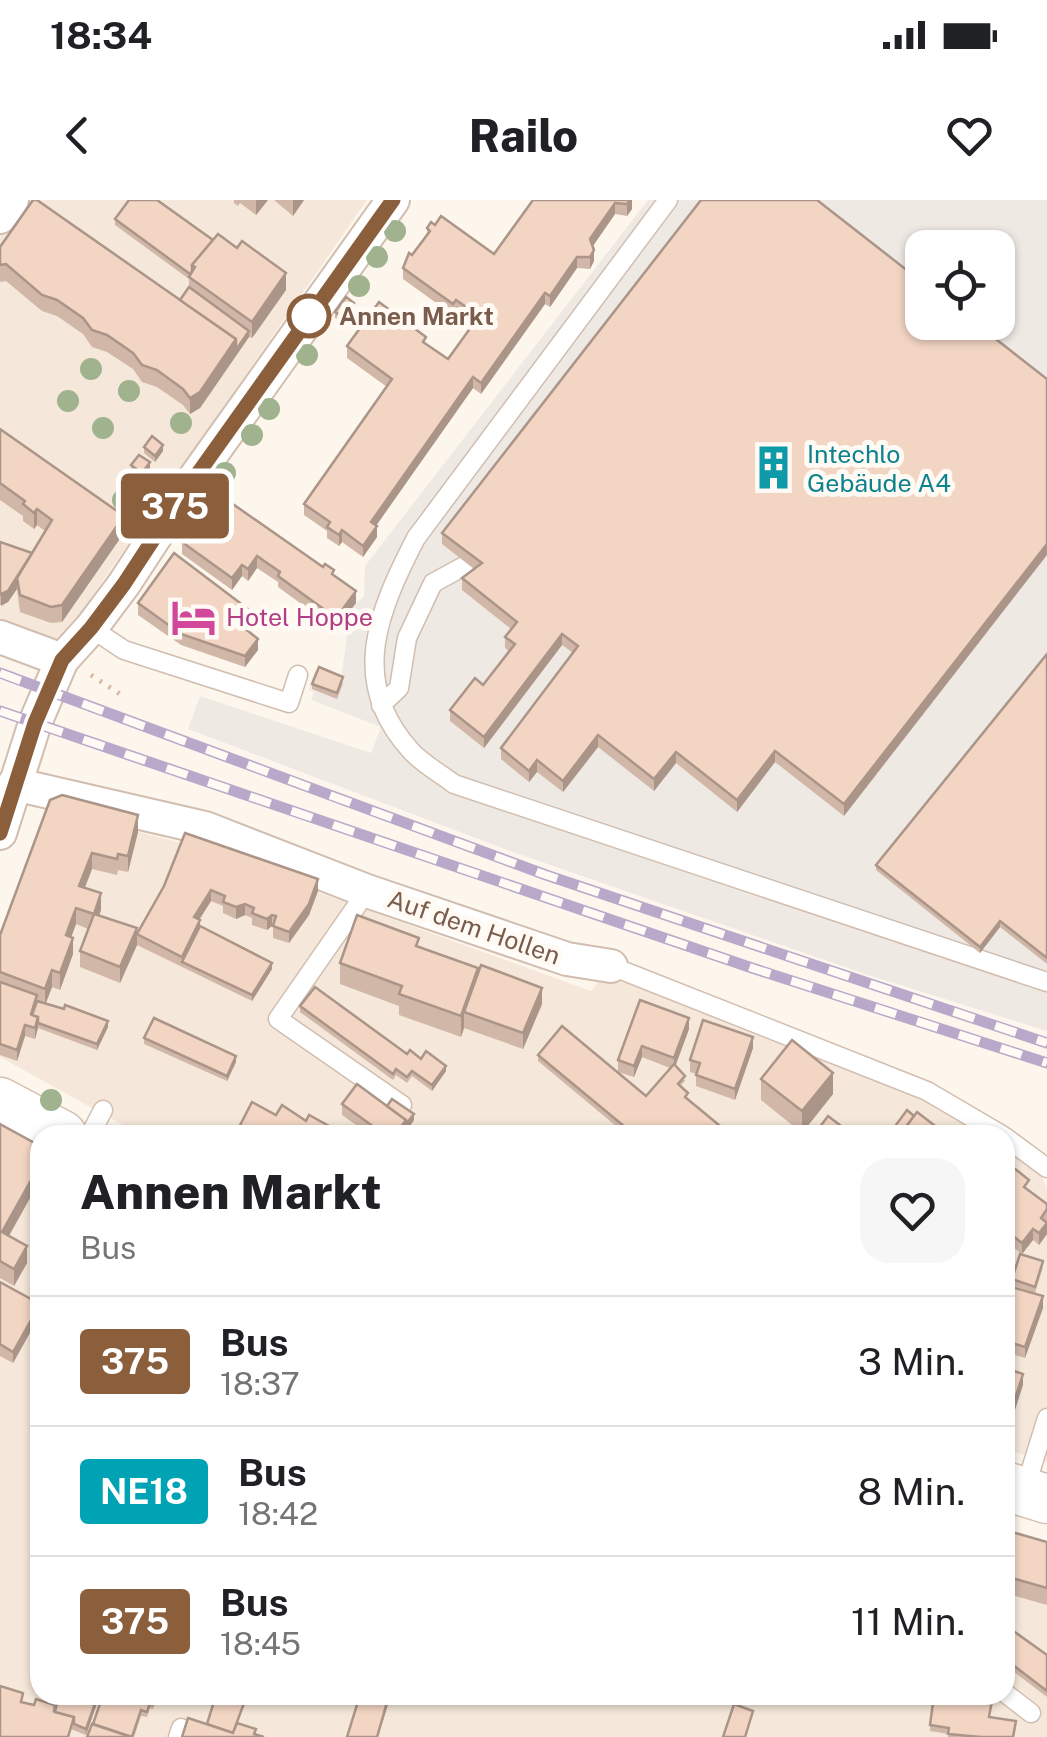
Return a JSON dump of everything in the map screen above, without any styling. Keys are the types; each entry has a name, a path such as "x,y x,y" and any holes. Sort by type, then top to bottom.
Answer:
{"street":[{"path":"0,217 12,200"},
{"path":"0,833 14,784 91,628 393,200"},
{"path":"0,637 75,667"},
{"name":"Auf dem Hollen","path":"14,784 205,828 367,892 567,960 611,966"},
{"path":"0,1102 43,1125"}],"lane":[{"path":"668,200 416,538 388,594 373,648 381,705 411,752 454,784 1047,982"},
{"path":"381,705 399,688 406,638 433,583 468,564"},
{"path":"91,628 124,650 289,703 298,675"},
{"path":"367,892 278,1020 402,1105"},
{"name":"Auf dem Hollen","path":"611,966 927,1091 984,1125"},
{"path":"95,1125 103,1110"},
{"name":"Auf dem Hollen","path":"1015,1145 1047,1168"},
{"path":"1025,1493 1047,1418"},
{"path":"1015,1701 1031,1713"}],"path":[{"path":"75,667 120,694"}],"shaded area":[{"path":"0,200 367,200 59,644 0,621"},
{"path":"648,200 1047,200 1047,1031 868,975 510,851 188,729 200,696 371,753 381,727 311,700 314,692 309,690 315,671 341,679 351,607 364,597 365,566"},
{"path":"62,812 185,844 591,991 604,974 727,1017 725,1021 921,1098 969,1125 123,1125 0,1057 0,951"},
{"path":"0,1140 30,1156 30,1705 1015,1705 1015,1535 1047,1545 1047,1737 0,1737"},
{"path":"1015,1151 1041,1175 1047,1189 1047,1462 1015,1452"}],"building":[{"path":"33,200 236,339 200,392 190,398 157,370 142,365 133,353 92,330 83,318 42,295 6,264 0,265 0,247"},
{"path":"129,200 157,200 213,240 192,265 190,274 115,219"},
{"path":"533,200 630,200 627,204 615,203 590,239 594,250 590,257 577,257 550,296 545,293 481,383 473,377 371,522 377,526 363,546 342,530 339,535 327,527 330,522 304,504 392,379 347,346 379,302 448,359 479,316 456,300 453,304 403,268 409,253 412,255 430,231 427,228 431,222 435,225 441,216 494,254"},
{"name":"Intechlo Gebäude A4","path":"701,200 817,200 905,269 905,340 997,340 1047,379 1047,544 844,804 775,751 737,800 676,752 654,779 598,735 563,781 537,760 529,771 501,748 578,646 562,634 484,737 450,710 475,678 483,685 515,644 505,637 517,622 462,578 482,563 442,533"},
{"path":"218,234 237,248 242,241 286,273 252,322 189,277 195,267 192,265"},
{"path":"189,287 249,331 236,350 236,339 180,300"},
{"path":"346,297 354,303 343,317 335,312"},
{"path":"0,429 117,511 119,523 62,605 51,607 20,595 17,578 52,520 37,509 34,513 23,504 25,501 0,483"},
{"path":"152,436 163,445 155,456 144,447"},
{"path":"139,455 150,462 142,473 131,465"},
{"path":"217,493 323,567 325,564 334,570 332,574 356,591 336,618 257,556 248,569 242,565 232,578 182,542"},
{"path":"0,542 32,553 8,591 1,594 0,594"},
{"name":"Hotel Hoppe","path":"174,553 248,609 238,623 258,639 245,656 181,634 138,603"},
{"path":"1047,654 1047,958 1000,921 980,947 876,865"},
{"path":"319,667 343,677 337,693 312,684"},
{"path":"62,795 138,815 128,856 118,854 117,859 92,853 79,886 101,893 94,914 76,908 66,935 73,938 60,973 52,970 45,989 0,972 0,935 50,800"},
{"path":"185,833 318,879 309,904 289,932 273,926 276,916 267,919 252,913 254,908 245,904 236,907 223,902 225,896 211,890 194,917 200,920 182,957 137,934 164,886"},
{"path":"94,914 137,928 120,967 80,951"},
{"path":"357,915 419,938 416,946 478,968 461,1016 399,994 402,986 340,963"},
{"path":"200,926 272,963 252,995 182,962"},
{"path":"481,965 542,988 523,1033 464,1012"},
{"path":"0,982 37,995 31,1014 38,1017 35,1028 25,1025 17,1050 0,1044"},
{"path":"315,987 407,1054 410,1050 421,1059 426,1051 446,1066 432,1085 412,1071 407,1077 396,1069 393,1074 300,1006"},
{"path":"640,1000 689,1018 674,1058 642,1046 634,1066 618,1060"},
{"path":"37,1001 64,1009 65,1005 108,1021 97,1044 38,1023 38,1017 32,1015"},
{"path":"154,1018 236,1056 227,1076 144,1038"},
{"path":"703,1020 753,1037 735,1089 696,1075 700,1063 690,1060"},
{"path":"562,1026 646,1096 674,1064 685,1076 678,1084 688,1093 685,1097 719,1125 623,1125 538,1055"},
{"path":"792,1040 833,1073 802,1111 761,1079"},
{"path":"357,1084 406,1120 402,1125 371,1125 342,1104"},
{"path":"392,1099 414,1114 406,1124 387,1106"},
{"path":"252,1102 276,1115 282,1105 306,1121 309,1115 327,1125 240,1125"},
{"path":"907,1110 914,1116 907,1125 896,1125"},
{"path":"917,1112 934,1125 907,1125"},
{"path":"828,1116 840,1125 821,1125"},
{"path":"0,1124 30,1140 30,1182 2,1232 27,1246 14,1269 0,1261"},
{"path":"1015,1169 1029,1180 1024,1187 1047,1204 1041,1218 1047,1223 1039,1233 1033,1229 1022,1243 1015,1238"},
{"path":"1020,1254 1043,1261 1035,1287 1015,1280"},
{"path":"0,1282 30,1298 30,1322 13,1352 0,1344"},
{"path":"1015,1288 1043,1296 1025,1347 1015,1344"},
{"path":"1015,1371 1023,1374 1015,1399"},
{"path":"1015,1533 1047,1542 1047,1588 1015,1579"},
{"path":"1015,1632 1047,1655 1047,1691 1015,1667"},
{"path":"0,1686 23,1693 21,1702 55,1705 54,1711 74,1717 68,1737 0,1737"},
{"path":"57,1705 94,1705 86,1729 74,1724 74,1717 55,1712"},
{"path":"100,1705 149,1705 147,1712 141,1710 132,1737 93,1724"},
{"path":"213,1705 243,1705 233,1733 207,1724"},
{"path":"357,1705 386,1705 377,1737 347,1737"},
{"path":"734,1705 753,1711 745,1737 723,1737"},
{"path":"933,1705 991,1705 989,1717 1016,1721 1013,1737 948,1734 949,1728 930,1725"},
{"path":"188,1718 233,1733 237,1723 256,1729 254,1734 264,1737 182,1737"},
{"path":"92,1724 131,1737 87,1737"}],"railway":[{"path":"0,673 546,875 1047,1043"},
{"path":"0,711 752,968 1047,1063"}],"bus line":[{"name":"375","path":"0,833 35,723 62,660 124,584 236,418 393,200"}],"place":[{"name":"Annen Markt","path":"309,316"},
{"name":"Intechlo Gebäude A4","path":"774,468"},
{"name":"Hotel Hoppe","path":"193,617"}]}
